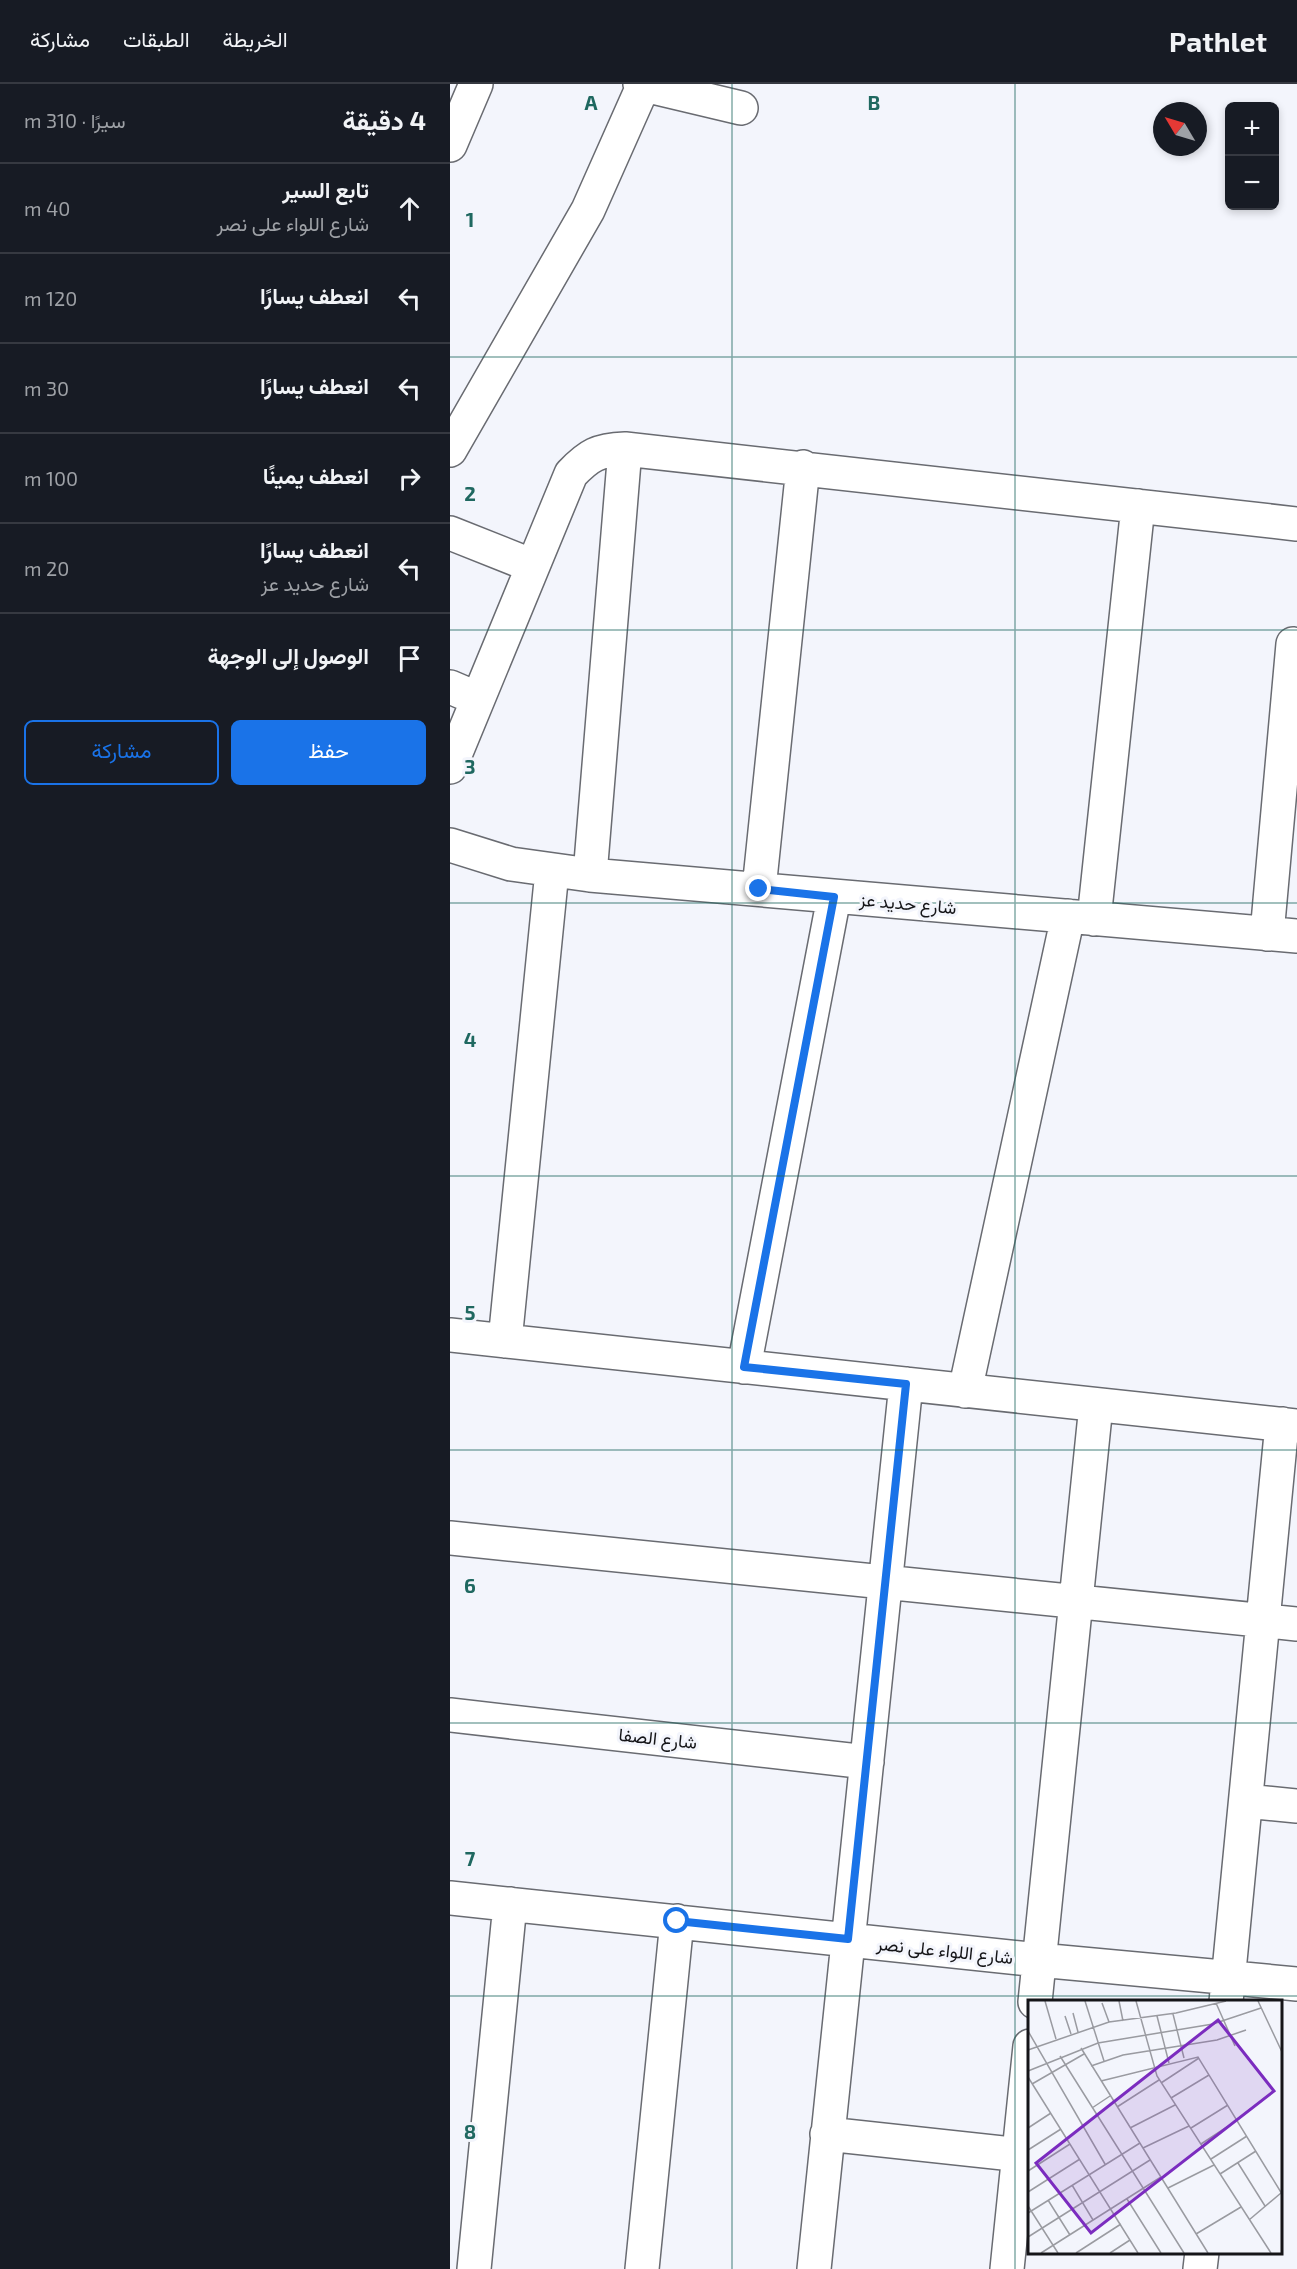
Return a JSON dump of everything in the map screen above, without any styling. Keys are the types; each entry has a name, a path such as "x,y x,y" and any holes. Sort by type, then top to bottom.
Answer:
{"street":[{"path":"450,145 476,84"},
{"path":"450,450 588,210 642,84 741,108"},
{"path":"590,875 625,449"},
{"path":"450,767 464,693 533,566 572,474 585,459 604,450 625,449 803,467 1297,524"},
{"path":"759,889 803,467"},
{"path":"965,1390 1081,917 1138,506"},
{"path":"450,532 533,566"},
{"path":"1282,935 1293,644"},
{"name":"شارع حديد عز","path":"450,845 511,864 552,871 1282,935"},
{"path":"505,1341 552,871"},
{"path":"744,1367 834,897"},
{"path":"450,1335 1290,1425 1263,1621 1228,1990"},
{"path":"814,2269 906,1384"},
{"path":"1035,2000 1096,1405"},
{"path":"450,1538 1297,1624"},
{"name":"شارع الصفا","path":"450,1715 867,1762"},
{"path":"1246,1801 1297,1806"},
{"name":"شارع اللواء على نصر","path":"450,1898 1039,1960 1228,1990 1297,1984"},
{"path":"474,2269 510,1904"},
{"path":"642,2269 677,1921"},
{"path":"1007,2269 1024,2155 1028,2082"},
{"path":"827,2134 1024,2155"},
{"path":"1200,2269 1202,2254"}],"route":[{"path":"677,1921 848,1939 906,1384 744,1367 834,897 759,889"}]}
